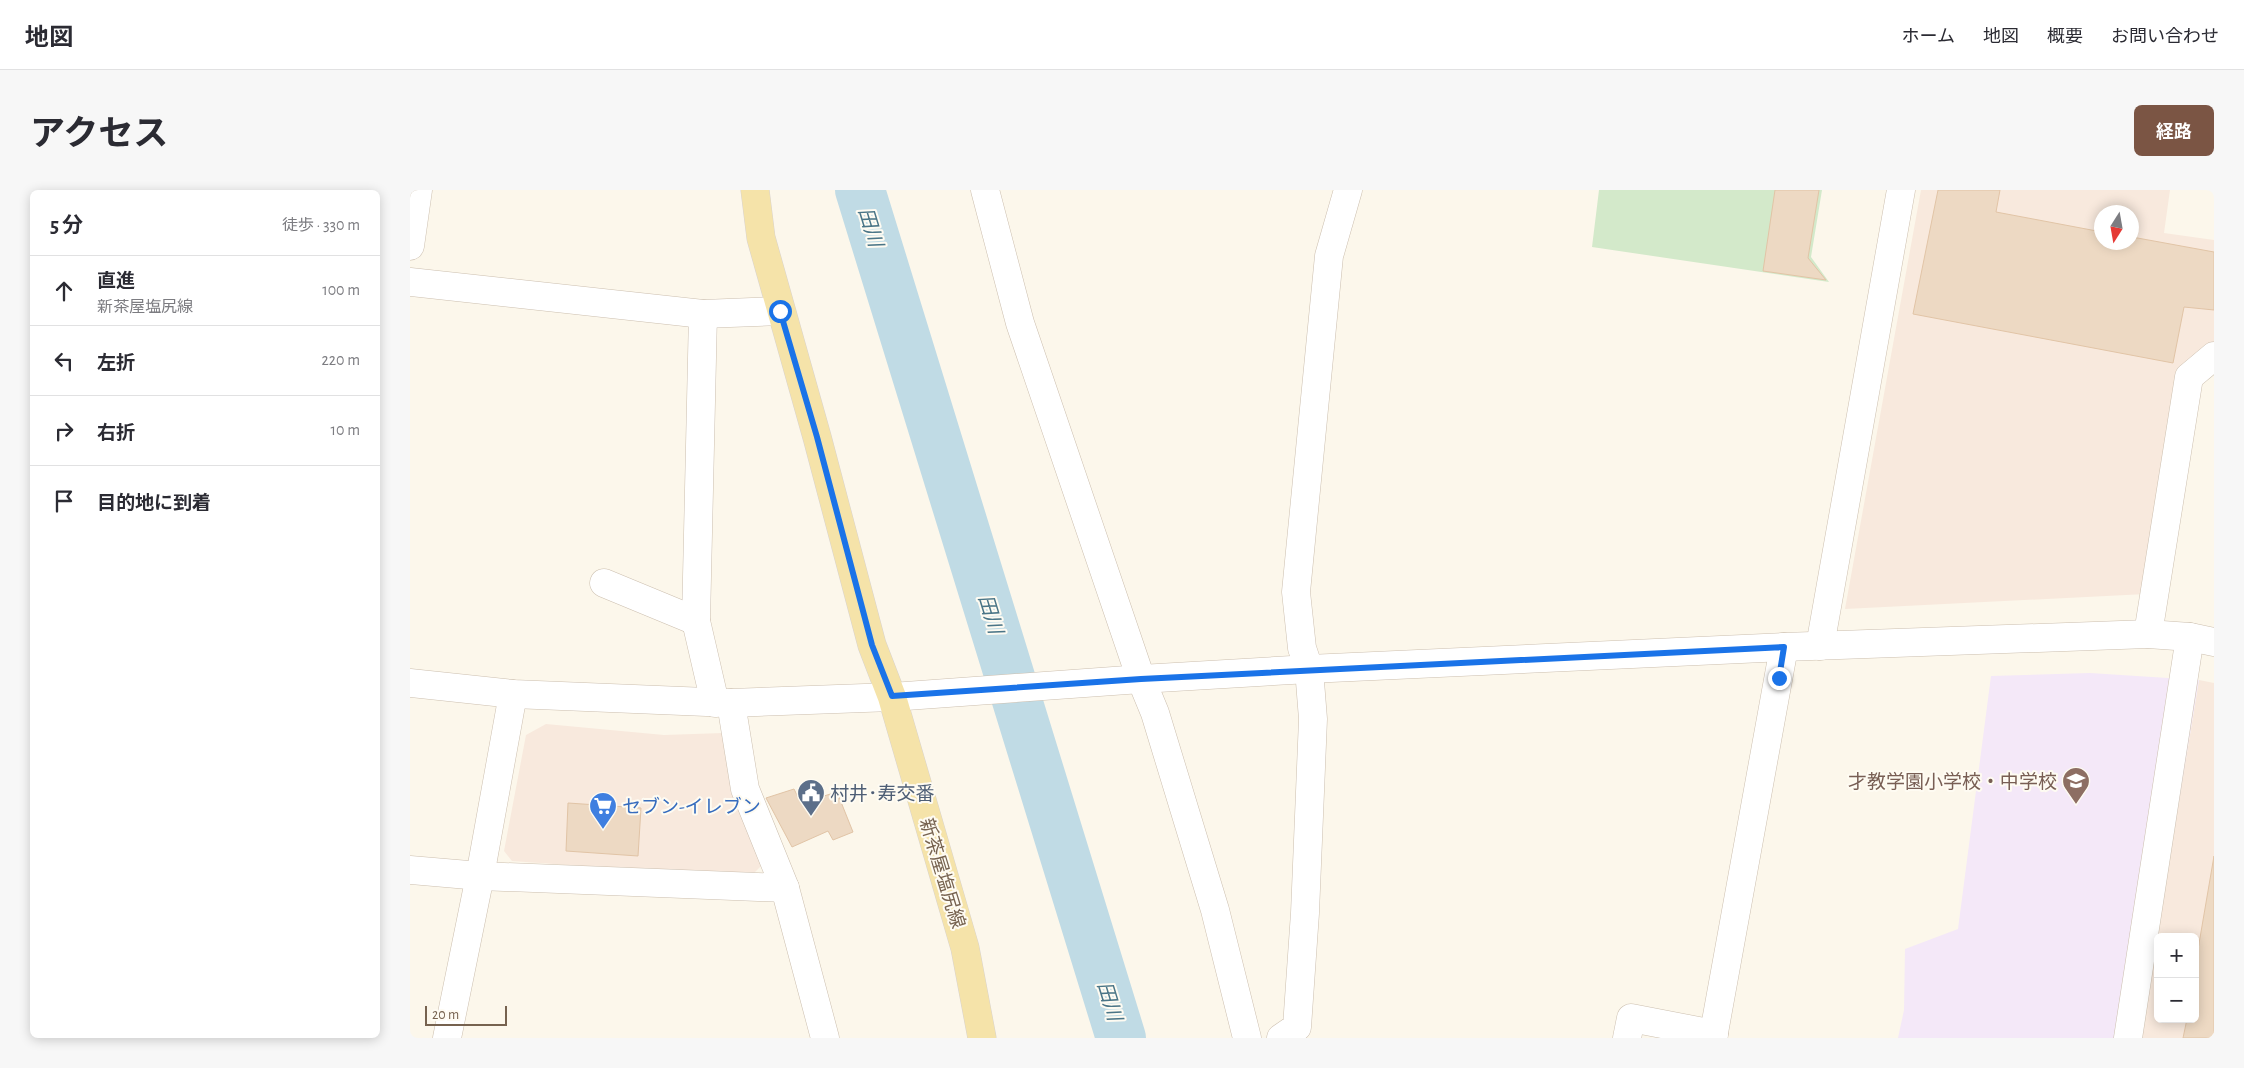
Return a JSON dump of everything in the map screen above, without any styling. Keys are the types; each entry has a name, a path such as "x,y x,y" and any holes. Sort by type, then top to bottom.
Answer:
{"main road":[{"name":"新茶屋塩尻線","path":"755,190 761,238 780,311 817,437 872,645 892,696 965,948 982,1038"}],"street":[{"path":"410,246 418,190"},
{"path":"985,190 1020,323 1141,679 1155,713 1212,901 1247,1038"},
{"path":"1281,1038 1296,1027 1305,913 1313,719 1309,669 1302,648 1296,592 1329,256 1348,190"},
{"path":"1820,646 1901,190"},
{"path":"410,282 703,314 780,311"},
{"path":"703,314 696,620 723,703 745,789 785,888 825,1038"},
{"path":"2148,634 2189,378 2214,356"},
{"path":"604,583 696,620"},
{"path":"410,683 513,694 723,703 930,694 1309,669 1784,647 2148,634 2202,640 2128,1038"},
{"path":"1627,1038 1631,1018 1714,1036 1784,647"},
{"path":"447,1038 480,876 513,694"},
{"path":"410,870 480,876 785,888"}],"shaded area":[{"path":"1921,190 2170,190 2164,233 2214,240 2214,343 2193,356 2146,594 1845,609"},
{"name":"才教学園小学校・中学校","path":"2090,673 2199,680 2157,933 2154,933 2154,953 2140,1038 1898,1038 1904,1010 1905,949 1958,929 1991,676"},
{"path":"2199,680 2214,683 2214,1038 2140,1038 2154,953 2154,1023 2199,1023 2199,933 2157,933"},
{"path":"546,724 664,735 723,733 764,863 753,874 637,870 512,861 504,851 526,735"}],"green space":[{"path":"1599,190 1822,190 1811,257 1829,282 1592,247"}],"building":[{"path":"1775,190 1819,190 1808,258 1826,280 1763,271"},
{"path":"1938,190 2000,190 1996,212 2094,230 2094,250 2139,250 2139,238 2214,252 2214,310 2184,307 2173,363 1913,314"},
{"name":"村井･寿交番","path":"794,789 801,803 837,792 853,832 833,840 828,831 792,847 766,798"},
{"name":"セブン-イレブン","path":"568,803 641,808 638,856 566,851"},
{"path":"2214,856 2214,1038 2183,1038 2186,1023 2199,1023 2199,944"}],"waterway":[{"name":"田川","path":"860,190 1121,1038"}],"place":[{"name":"才教学園小学校・中学校","path":"2076,805"},
{"name":"村井･寿交番","path":"811,817"},
{"name":"セブン-イレブン","path":"603,830"}],"route":[{"path":"780,311 817,437 872,645 892,696 1309,669 1784,647 1779,678"}]}
